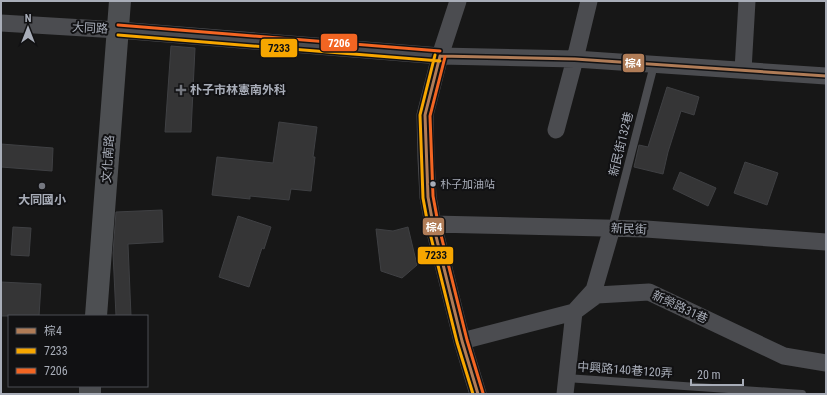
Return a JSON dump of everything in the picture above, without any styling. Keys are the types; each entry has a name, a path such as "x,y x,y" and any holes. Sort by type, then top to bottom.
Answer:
{"main road":[{"name":"文化南路","path":"96,315 120,1"}],"street":[{"path":"458,1 440,56 425,115 426,158 428,197 433,224 462,341 478,394"},
{"path":"556,130 589,1"},
{"path":"743,70 747,1"},
{"name":"大同路","path":"1,23 118,30 440,56 575,60 826,76"},
{"name":"新民街","path":"433,224 612,228 826,242"},
{"path":"565,386 574,312 594,290 612,228"},
{"name":"新榮路31巷","path":"462,341 574,312 597,295 649,292 784,356 826,363"}],"lane":[{"name":"新民街132巷","path":"612,228 654,65"},
{"name":"中興路140巷120弄","path":"565,386 802,394"}],"building":[{"name":"朴子市林憲南外科","path":"171,46 195,48 191,132 165,132"},
{"path":"667,87 699,97 694,115 681,111 668,152 663,174 634,167 639,145 648,147"},
{"path":"279,122 317,127 311,191 291,189 289,200 250,196 250,199 212,195 217,157 273,163"},
{"path":"1,144 53,148 52,171 1,167"},
{"path":"745,162 778,173 767,205 734,193"},
{"path":"680,172 716,188 708,206 673,189"},
{"path":"162,210 163,242 128,244 131,315 116,315 113,253 116,212"},
{"path":"238,216 271,227 264,249 262,248 249,287 219,277"},
{"path":"13,227 31,228 29,256 11,255"},
{"path":"408,227 417,265 402,278 381,271 376,229 393,231"},
{"path":"1,282 41,284 39,315 1,316"}],"transit line":[{"name":"7206","path":"118,25 440,51"},
{"name":"7233","path":"118,35 440,61"},
{"name":"7233","path":"435,55 420,115 423,198 428,225 457,342 473,394"},
{"name":"棕4","path":"440,56 575,59 826,76"},
{"name":"棕4","path":"440,56 425,115 428,197 433,224 462,341 478,394"},
{"name":"7206","path":"445,57 430,116 433,196 438,223 467,340 483,393"}],"place":[{"name":"朴子市林憲南外科","path":"181,90"},
{"name":"朴子加油站","path":"433,184"},
{"name":"大同國小","path":"42,186"}]}
